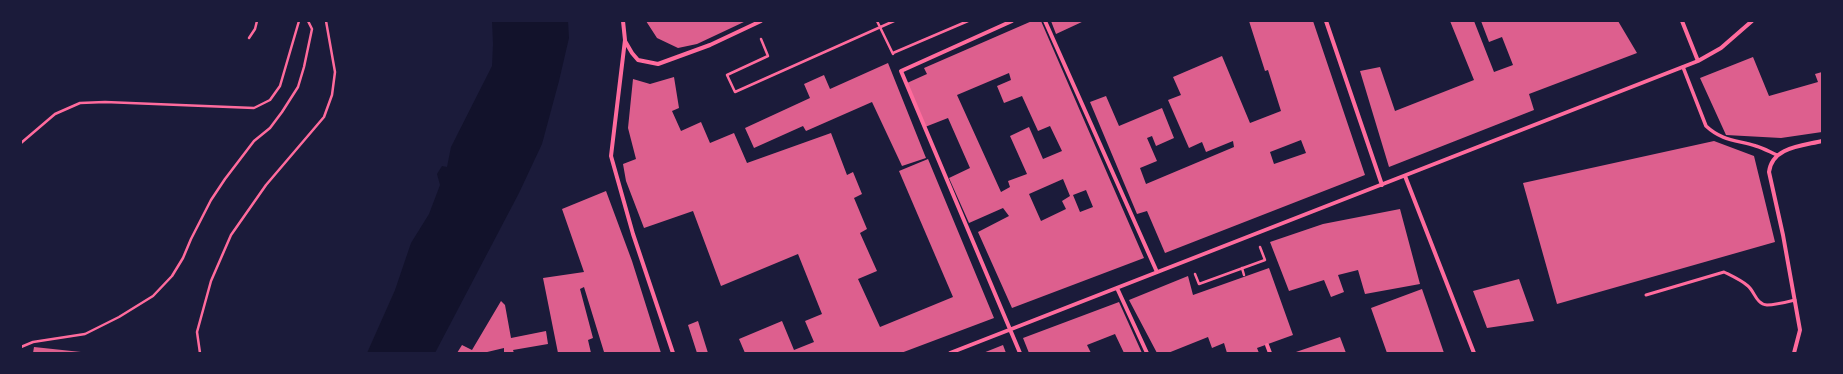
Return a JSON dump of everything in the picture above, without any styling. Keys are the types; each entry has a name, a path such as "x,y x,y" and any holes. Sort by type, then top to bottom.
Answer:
{"street":[{"path":"623,21 625,40 611,156 633,234 673,353"},
{"path":"625,40 632,53 638,60 658,64 710,45 761,21"},
{"path":"1012,21 901,71 1020,353"},
{"path":"1045,21 1157,272"},
{"path":"1326,21 1382,185"},
{"path":"1682,21 1698,61"},
{"path":"950,353 1698,61 1721,48 1752,21"},
{"path":"1683,67 1706,126 1710,130 1718,136 1728,140 1756,146 1777,155"},
{"path":"1794,353 1800,330 1769,172 1770,167 1777,155 1792,148 1822,141"},
{"path":"1405,176 1474,353"},
{"path":"1117,288 1147,353"},
{"path":"1267,345 1270,353"}],"lane":[{"path":"1646,295 1724,272 1739,279 1749,287 1756,299 1761,303 1767,305 1795,300"}],"path":[{"path":"248,38 255,30 257,21"},
{"path":"21,143 55,114 80,103 105,102 254,108 270,100 280,86 299,21"},
{"path":"21,347 33,342 85,334 119,317 153,296 172,276 183,258 211,200 254,141 270,128 298,87 312,29 308,21"},
{"path":"200,353 197,332 209,288 231,235 266,185 324,117 332,95 335,72 326,21"},
{"path":"878,21 893,53 968,21"},
{"path":"761,39 768,56 727,75 735,92 894,21"},
{"path":"1199,284 1265,260"},
{"path":"1242,268 1244,275"}],"shaded area":[{"path":"492,21 568,21 569,38 542,144 519,193 435,353 367,353 395,290 411,243 429,214 440,185 437,174 442,166 447,167 451,147 492,66"}],"building":[{"path":"646,21 746,21 697,44 678,48 657,38"},
{"path":"1032,21 1041,21 1144,258 1012,308 978,232 1009,216 1003,208 969,223 949,178 970,168 948,118 925,127 907,83 927,74 924,68","holes":["1009,73 1011,80 997,86 1004,103 1022,96 1038,131 1050,126 1062,151 1043,159 1029,127 1010,136 1027,174 1008,181 1010,187 1001,192 957,95","1063,179 1070,196 1062,201 1066,209 1041,221 1029,194","1086,190 1093,207 1080,212 1073,195"]},
{"path":"1051,21 1084,21 1056,34"},
{"path":"1249,21 1313,21 1365,175 1165,253 1147,211 1137,214 1090,102 1106,96 1119,126 1162,108 1174,138 1156,146 1152,136 1147,138 1157,161 1140,168 1146,184 1234,147 1233,141 1206,152 1202,142 1189,148 1168,100 1181,95 1173,77 1222,56 1250,123 1281,111 1268,70 1265,71","holes":["1301,140 1306,153 1274,164 1270,152"]},
{"path":"1450,21 1474,21 1494,72 1513,65 1502,37 1489,42 1481,21 1618,21 1637,53 1529,94 1534,110 1389,167 1360,71 1380,67 1395,111 1474,80"},
{"path":"1753,57 1769,96 1818,82 1815,74 1822,72 1822,132 1781,138 1726,135 1700,78"},
{"path":"888,63 926,158 902,166 872,102 806,131 803,126 754,148 745,128 810,98 804,84 824,75 830,89"},
{"path":"674,77 679,108 672,111 681,131 701,122 710,143 734,133 747,163 831,133 847,175 853,172 862,194 854,198 867,229 860,233 877,271 858,279 880,327 953,297 899,171 928,159 994,318 901,353 745,353 739,339 782,321 794,350 814,342 805,321 822,314 798,254 721,286 693,211 644,228 626,181 623,164 636,159 628,128 633,79 650,84"},
{"path":"1714,141 1754,156 1775,242 1557,304 1523,183"},
{"path":"606,191 632,261 661,353 602,353 604,352 584,287 580,289 593,338 588,340 591,353 558,353 543,278 584,272 562,209"},
{"path":"1400,209 1420,284 1365,294 1358,270 1338,275 1344,292 1331,297 1324,280 1289,291 1270,242 1323,224"},
{"path":"1269,268 1293,335 1257,348 1259,353 1227,353 1224,343 1212,348 1208,337 1168,353 1157,353 1129,300 1188,276 1193,295"},
{"path":"1519,279 1534,321 1487,328 1473,291"},
{"path":"1422,289 1444,353 1387,353 1371,308"},
{"path":"501,301 505,305 511,338 546,331 548,344 513,350 514,353 504,353 504,348 483,353 457,353 462,345 472,350"},
{"path":"1119,302 1142,353 1124,353 1115,334 1087,345 1091,353 1029,353 1023,338"},
{"path":"698,321 708,353 697,353 688,325"},
{"path":"1340,337 1346,353 1293,353"},
{"path":"1003,345 1006,353 983,353"},
{"path":"34,347 81,352 81,353 33,353"}]}
